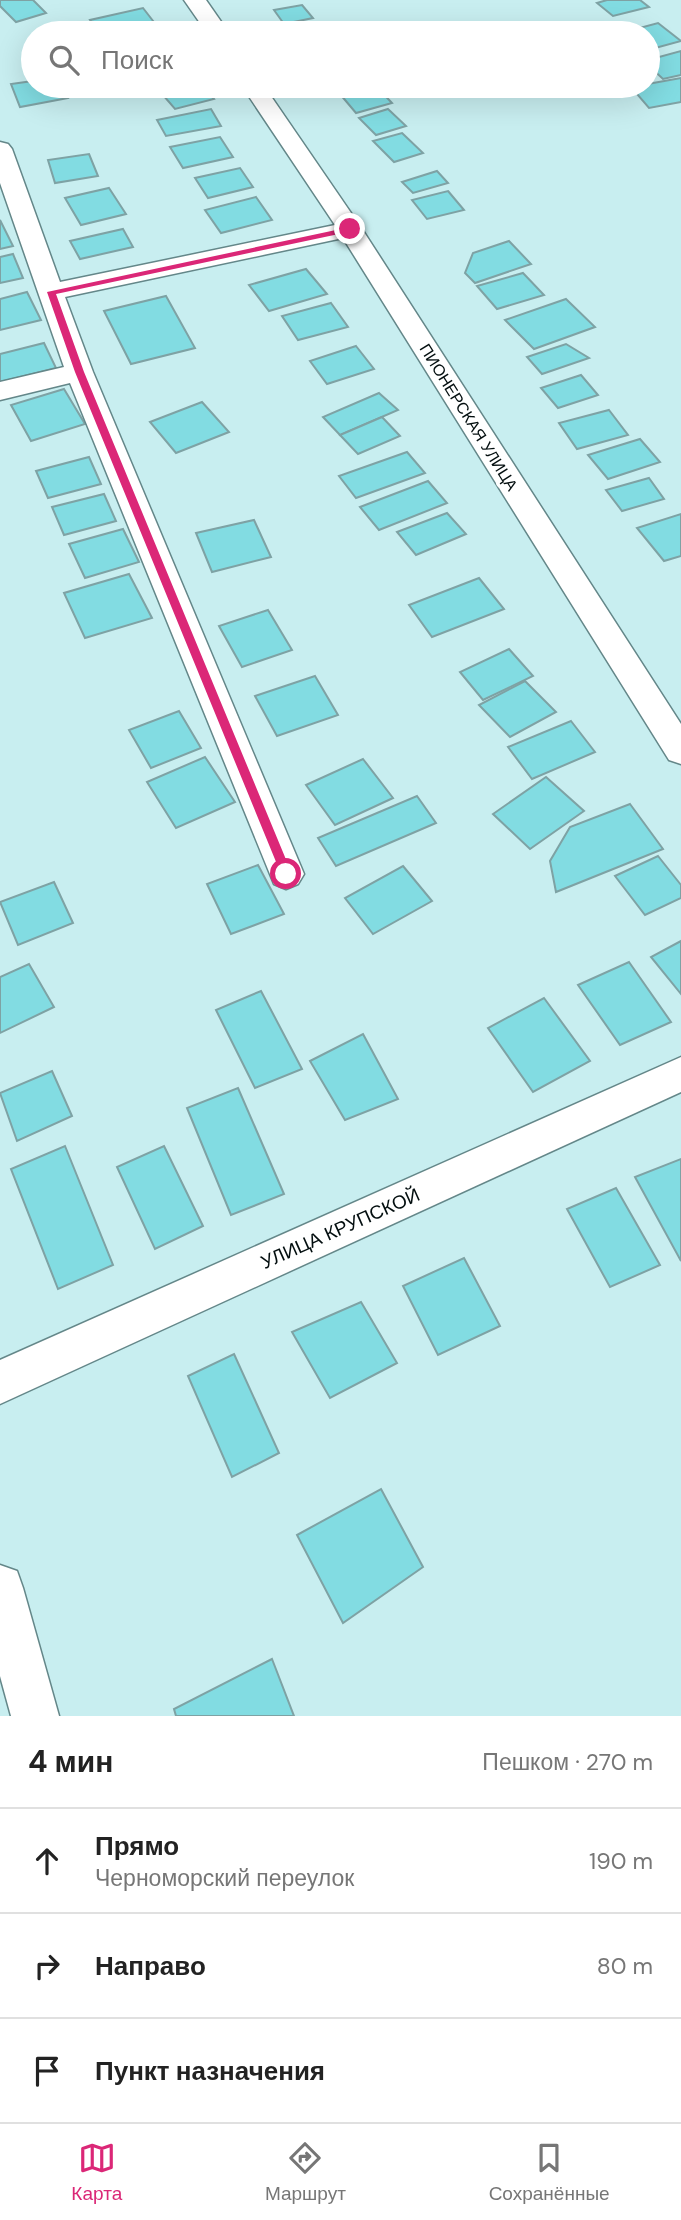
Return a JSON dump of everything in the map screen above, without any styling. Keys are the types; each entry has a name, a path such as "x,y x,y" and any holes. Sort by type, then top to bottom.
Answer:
{"street":[{"path":"195,0 210,21"},
{"name":"ПИОНЕРСКАЯ УЛИЦА","path":"261,98 350,229 681,751"},
{"path":"0,149 79,372 286,874"},
{"path":"51,292 350,229"},
{"path":"0,391 79,372"},
{"name":"УЛИЦА КРУПСКОЙ","path":"0,1382 681,1074"},
{"path":"0,1588 35,1716"}],"building":[{"path":"0,0 33,0 46,13 16,22 0,6"},
{"path":"607,0 640,0 649,7 613,16 597,3"},
{"path":"302,5 313,18 282,21 274,10"},
{"path":"143,8 153,21 91,21"},
{"path":"660,25 681,41 660,47"},
{"path":"681,51 681,75 663,79 660,76 660,57"},
{"path":"681,78 681,102 649,108 640,98 660,98 660,82"},
{"path":"21,83 21,98 68,98 20,107 11,84"},
{"path":"166,98 214,99 175,109"},
{"path":"343,98 387,98 392,103 356,113"},
{"path":"211,109 221,126 166,136 157,120"},
{"path":"388,109 406,126 376,135 359,118"},
{"path":"402,133 423,153 394,162 373,141"},
{"path":"220,137 233,157 183,168 170,147"},
{"path":"89,154 98,176 55,183 48,160"},
{"path":"240,168 253,187 208,198 195,178"},
{"path":"437,171 448,183 413,193 402,182"},
{"path":"109,188 126,214 81,225 65,198"},
{"path":"448,191 464,210 427,219 412,200"},
{"path":"256,197 272,220 221,233 205,210"},
{"path":"0,220 13,246 0,249"},
{"path":"123,229 133,247 80,259 70,241"},
{"path":"509,241 531,264 475,283 465,273 473,253"},
{"path":"13,254 23,278 0,283 0,257"},
{"path":"306,269 327,294 269,311 249,285"},
{"path":"523,273 544,295 497,309 477,286"},
{"path":"27,292 41,320 0,330 0,299"},
{"path":"166,296 195,348 131,364 104,311"},
{"path":"566,299 595,327 534,349 505,320"},
{"path":"331,303 348,327 298,340 282,316"},
{"path":"44,343 56,368 0,382 0,354"},
{"path":"566,344 589,358 542,374 527,357"},
{"path":"356,346 374,369 327,384 310,361"},
{"path":"581,375 598,395 558,408 541,388"},
{"path":"64,389 85,424 31,441 11,405"},
{"path":"379,393 398,410 340,435 323,417"},
{"path":"202,402 229,432 176,453 150,422"},
{"path":"609,410 628,435 577,449 559,423"},
{"path":"382,417 400,436 358,454 340,435"},
{"path":"640,439 660,462 608,479 588,455"},
{"path":"407,452 425,473 356,498 339,476"},
{"path":"89,457 101,484 48,498 36,471"},
{"path":"649,478 664,499 622,511 606,490"},
{"path":"428,481 447,503 379,530 360,507"},
{"path":"104,494 116,521 64,535 52,507"},
{"path":"447,513 466,534 416,555 397,532"},
{"path":"681,514 681,556 664,561 637,528"},
{"path":"254,520 271,557 212,572 196,533"},
{"path":"123,529 139,562 85,578 69,544"},
{"path":"129,574 152,618 85,638 64,593"},
{"path":"479,578 504,609 432,637 409,605"},
{"path":"268,610 292,650 242,667 219,626"},
{"path":"509,649 533,676 483,700 460,672"},
{"path":"315,676 338,715 277,736 255,696"},
{"path":"525,681 556,712 510,737 479,705"},
{"path":"179,711 201,748 151,768 129,730"},
{"path":"571,721 595,752 532,779 508,747"},
{"path":"205,757 235,802 176,828 147,782"},
{"path":"363,759 393,798 335,825 306,785"},
{"path":"546,777 584,811 530,849 493,814"},
{"path":"417,796 436,823 336,866 318,838"},
{"path":"630,804 663,849 556,892 550,861 570,827"},
{"path":"658,856 681,885 681,898 645,915 615,876"},
{"path":"258,865 284,914 231,934 207,884"},
{"path":"403,866 432,901 373,934 345,898"},
{"path":"54,882 73,923 18,945 0,902"},
{"path":"681,941 681,994 651,957"},
{"path":"629,962 671,1022 620,1045 578,985"},
{"path":"29,964 54,1007 0,1033 0,977"},
{"path":"261,991 302,1069 255,1088 216,1010"},
{"path":"544,998 590,1061 533,1092 488,1028"},
{"path":"363,1034 398,1099 345,1120 310,1061"},
{"path":"52,1071 72,1116 17,1141 0,1093"},
{"path":"238,1088 284,1194 231,1215 187,1108"},
{"path":"65,1146 113,1265 58,1289 11,1169"},
{"path":"164,1146 203,1226 155,1249 117,1167"},
{"path":"681,1159 681,1261 635,1177"},
{"path":"616,1188 660,1265 610,1287 567,1209"},
{"path":"464,1258 500,1326 438,1355 403,1286"},
{"path":"361,1302 397,1363 330,1398 292,1332"},
{"path":"234,1354 279,1453 232,1477 188,1376"},
{"path":"381,1489 423,1567 343,1623 297,1535"},
{"path":"272,1659 294,1716 176,1716 174,1709"}],"route":[{"path":"286,874 79,372 51,292 350,229"}]}
